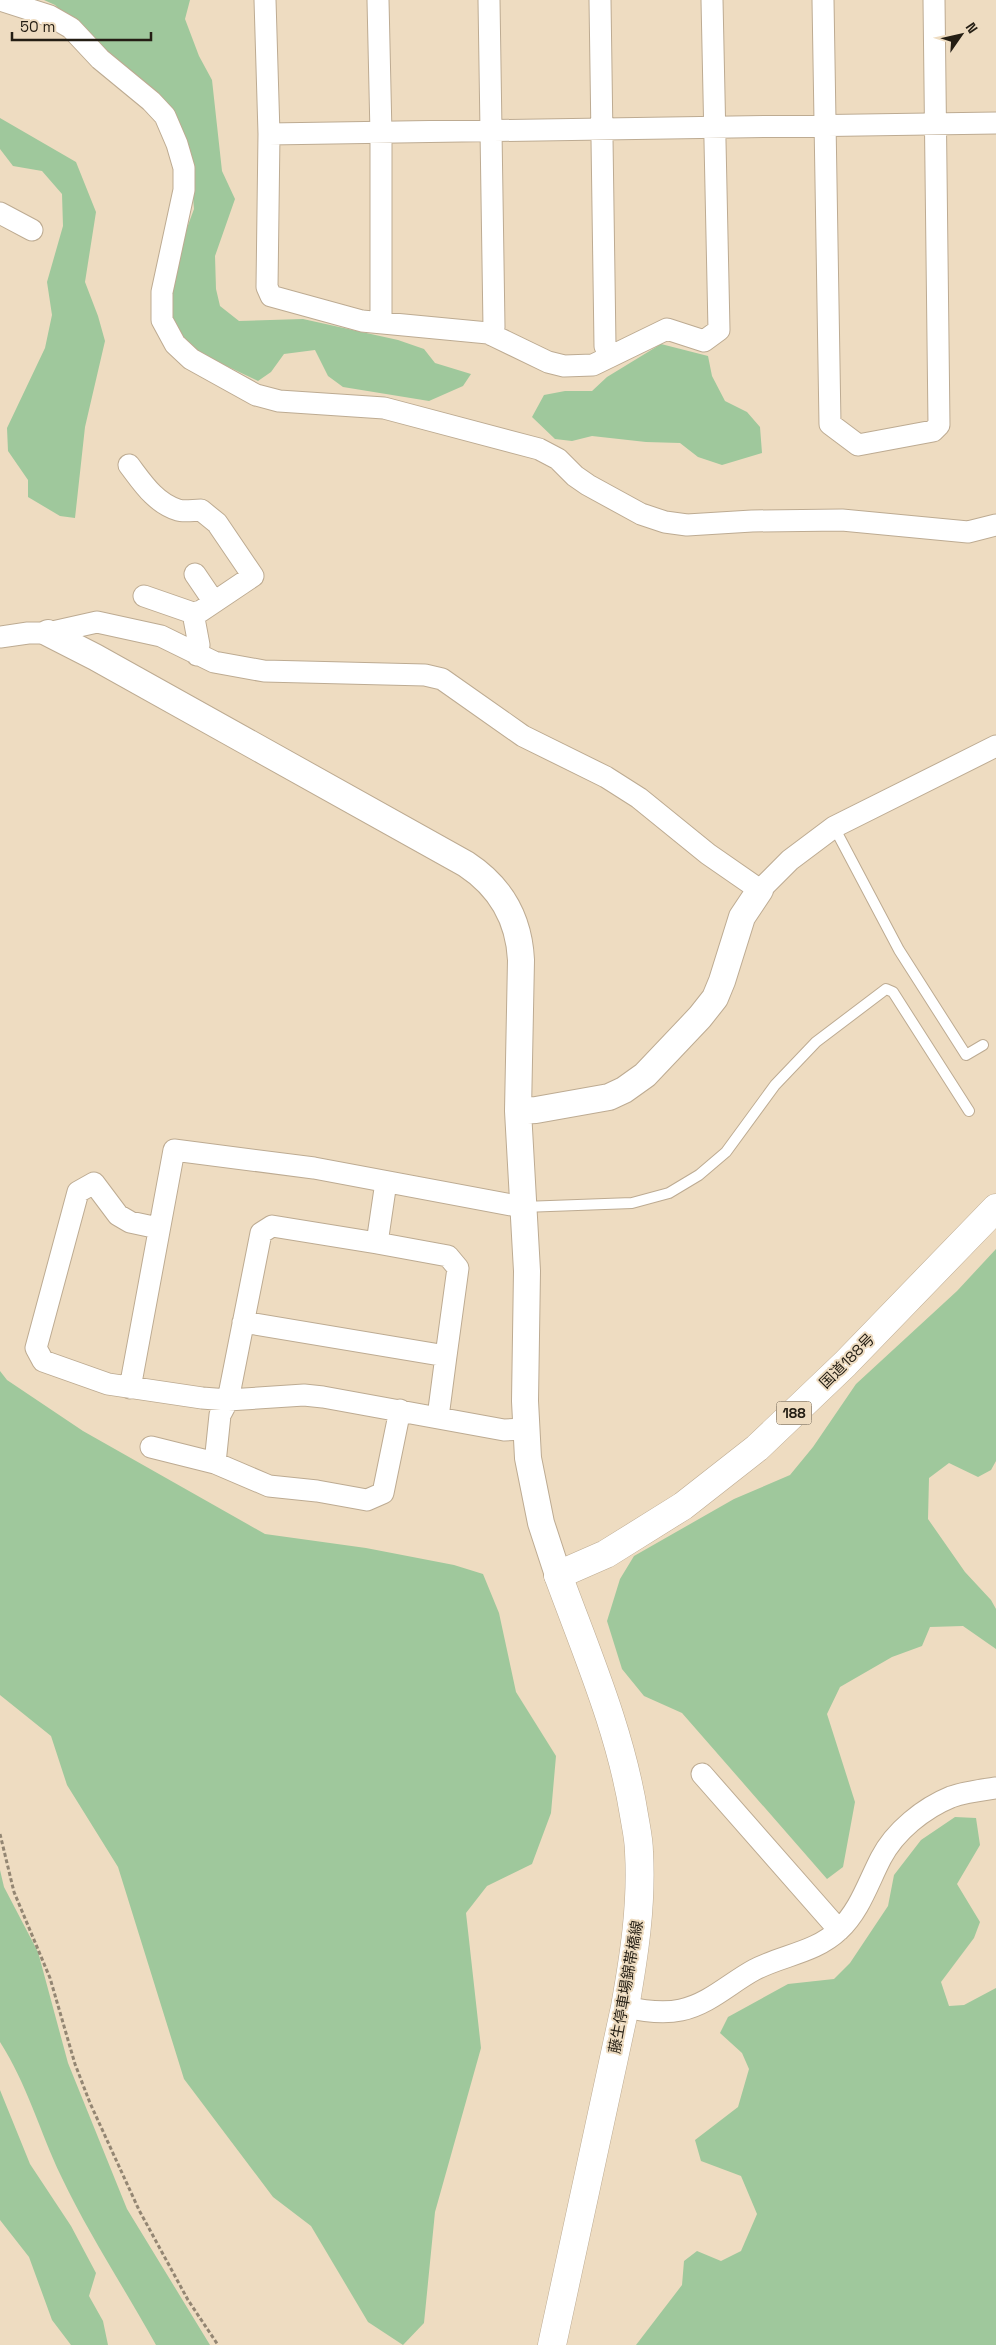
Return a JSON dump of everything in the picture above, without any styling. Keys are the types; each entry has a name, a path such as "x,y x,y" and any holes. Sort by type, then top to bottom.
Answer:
{"main road":[{"name":"国道188号","path":"558,1576 606,1554 683,1506 757,1448 845,1364 996,1208"},
{"name":"藤生停車場錦帯橋線","path":"552,2345 625,2008 639,1908 640,1851 630,1789 618,1740 558,1576"}],"street":[{"path":"0,0 50,16 70,28 100,59 151,100 165,116 177,144 184,168 184,190 162,292 162,320 175,344 191,359 256,395 279,401 384,408 540,449 558,459 575,476 588,485 641,514 665,522 687,525 752,521 842,520 968,532 996,525"},
{"path":"265,0 269,134 267,287 271,296 362,321 443,328 492,335 548,362 564,366 593,365 666,329 704,341 719,330 712,0"},
{"path":"378,0 381,134 381,323"},
{"path":"489,0 494,327 492,335"},
{"path":"600,0 605,346 609,356"},
{"path":"823,0 830,424 858,445 933,431 938,425 934,0"},
{"path":"269,134 381,134 996,123"},
{"path":"0,212 32,230"},
{"path":"129,465 148,490 160,500 178,510 201,510 216,523 253,576 202,611 193,613 144,596"},
{"path":"196,574 214,602"},
{"path":"193,613 199,646 197,654"},
{"path":"2,636 48,633 97,622 161,636 214,662 264,672 425,675 442,679 523,736 606,777 639,798 708,854 760,890"},
{"path":"48,633 103,661 466,864 492,884 511,912 520,944 518,1111 526,1271 526,1429 528,1458 539,1516 558,1576"},
{"path":"518,1111 536,1110 609,1096 624,1090 645,1075 700,1017 715,998 742,917 760,890 790,860 834,827 996,746"},
{"path":"130,1388 158,1228 174,1150 314,1168 463,1195 502,1205 522,1207"},
{"path":"377,1243 386,1182"},
{"path":"158,1228 130,1222 118,1215 94,1183 78,1192 36,1348 43,1361 108,1384 130,1388 228,1400 304,1395 400,1410 504,1430 526,1429"},
{"path":"215,1463 220,1414 228,1400 261,1233 272,1226 448,1256 458,1268 438,1417"},
{"path":"244,1322 446,1356"},
{"path":"150,1448 215,1463 269,1486 317,1491 367,1500 383,1493 400,1410"},
{"path":"702,1774 839,1930"},
{"path":"625,2008 660,2012 680,2011 700,2004 754,1970 808,1950 839,1930 854,1912 882,1856 902,1830 926,1810 952,1797 996,1788"}],"lane":[{"path":"834,827 899,950 966,1055 983,1045"},
{"path":"522,1207 632,1202 669,1192 699,1175 726,1152 775,1085 816,1042 886,989 893,992 969,1111"}],"path":[{"path":"0,1834 14,1892 50,1978 75,2064 90,2103 139,2210 188,2300 218,2345"}],"green space":[{"path":"44,0 190,0 185,19 199,56 212,80 222,171 235,199 215,256 216,289 220,306 239,321 303,319 398,340 424,349 435,363 471,374 463,386 429,401 343,387 328,376 315,350 284,354 271,372 258,381 197,352 174,326 169,296 181,244 194,209 190,160 175,124 153,89 81,31 55,5"},
{"path":"0,118 76,162 96,212 85,282 105,341 85,427 75,518 60,516 28,497 28,480 8,451 7,428 45,348 52,315 47,282 63,226 62,194 42,171 13,166 0,149"},
{"path":"661,344 708,356 712,376 725,401 747,412 760,427 762,453 722,465 698,457 680,443 646,442 592,436 572,441 555,439 532,417 544,395 565,391 592,391 607,377"},
{"path":"996,1249 996,1461 991,1470 978,1477 949,1463 929,1478 928,1519 965,1572 991,1600 996,1609 996,1649 963,1626 930,1627 922,1646 892,1657 840,1687 827,1714 855,1802 843,1867 827,1879 682,1713 644,1696 622,1669 607,1621 620,1579 634,1556 734,1499 790,1475 813,1447 856,1384 957,1291"},
{"path":"0,1371 7,1380 83,1431 265,1534 366,1548 454,1565 483,1574 499,1613 516,1692 556,1756 551,1813 532,1864 487,1886 466,1913 481,2048 435,2212 424,2323 403,2345 368,2322 311,2226 273,2197 184,2079 118,1867 67,1785 51,1736 0,1695"},
{"path":"955,1817 976,1818 980,1845 957,1884 980,1922 974,1938 941,1982 949,2006 964,2005 996,1988 996,2345 636,2345 682,2285 684,2261 697,2251 721,2261 741,2251 757,2214 741,2176 701,2161 695,2140 738,2107 749,2069 742,2053 720,2033 728,2017 788,1984 834,1979 850,1963 888,1906 894,1875 921,1840"},
{"path":"0,1870 4,1887 38,1952 68,2063 127,2209 210,2345 156,2345 72,2198 53,2159 18,2074 0,2042"},
{"path":"0,2090 30,2164 71,2226 96,2273 89,2296 103,2321 108,2345 71,2345 52,2320 29,2257 0,2220"}]}
